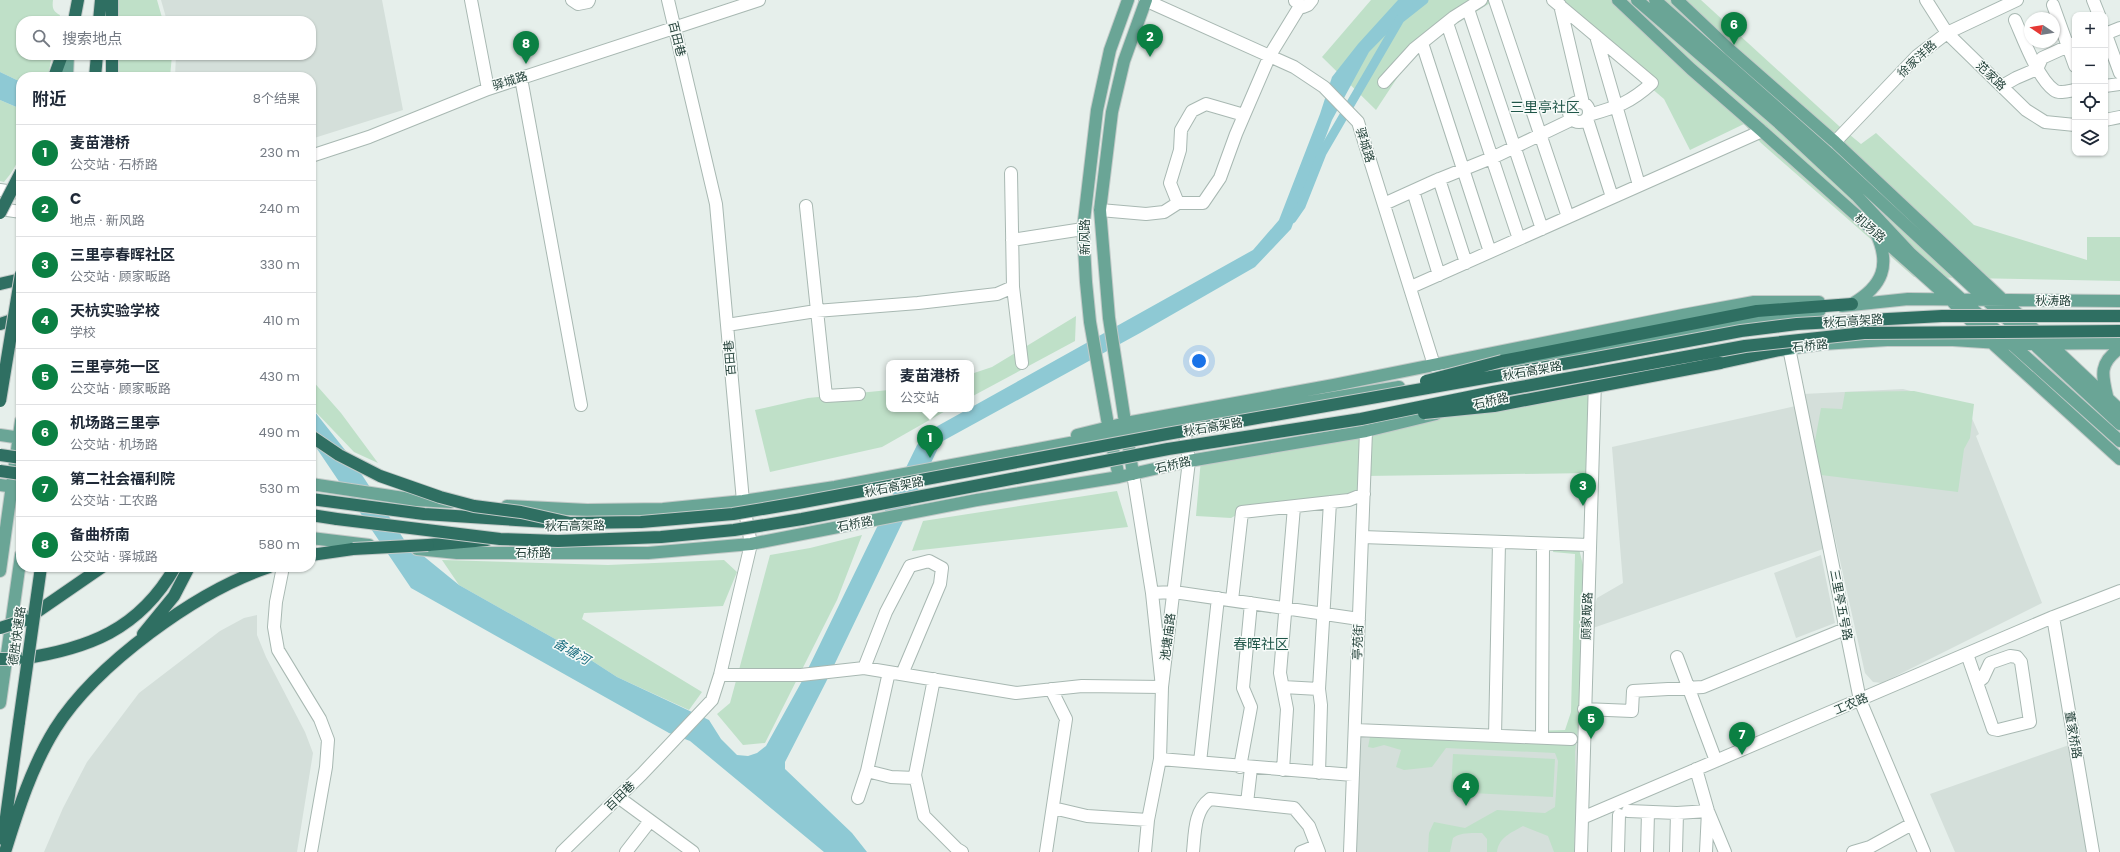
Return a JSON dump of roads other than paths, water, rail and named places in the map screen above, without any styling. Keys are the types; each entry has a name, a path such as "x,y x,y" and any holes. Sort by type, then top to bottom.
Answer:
{"highway":[{"path":"75,16 78,0"},
{"path":"99,16 101,0"},
{"path":"112,0 112,16"},
{"path":"56,72 60,60"},
{"path":"63,72 66,60"},
{"path":"95,72 97,60"},
{"path":"112,60 112,72"},
{"path":"0,213 16,182"},
{"path":"0,284 16,280"},
{"path":"0,401 16,304"},
{"path":"1362,398 1488,363 1757,311 1852,304"},
{"name":"秋石高架路","path":"316,500 424,514 570,523 641,522 733,514 1362,398 1586,360 1741,331 1797,324 1942,316 2120,316"},
{"path":"0,324 16,319"},
{"name":"秋石高架路","path":"316,516 500,539 558,541 661,537 734,530 802,519 1168,449 1361,419 1493,392 1745,346 1799,339 1872,333 2120,331"},
{"path":"1361,419 1494,406 1720,363 1788,348"},
{"path":"316,439 339,454 380,476 440,497 474,506 521,512 570,523"},
{"path":"0,455 16,457"},
{"path":"0,471 16,473"},
{"path":"316,520 337,519"},
{"path":"316,554 353,550 500,539"},
{"name":"德胜快速路","path":"2,852 40,572"},
{"path":"0,628 25,620 61,597 95,572"},
{"path":"0,659 16,659 55,654 78,647 109,634 127,623 150,602 167,581 172,572"},
{"path":"126,653 174,596 186,572"},
{"path":"5,852 26,790 55,729 90,684 126,653 194,602 237,579 256,572"}],"main road":[{"path":"70,16 72,0"},
{"path":"105,16 108,0"},
{"name":"新风路","path":"1119,477 1109,432 1092,334 1086,282 1083,229 1097,110 1110,50 1128,0"},
{"name":"新风路","path":"1133,474 1110,324 1100,210 1112,112 1124,61 1145,0"},
{"name":"机场路","path":"1618,0 1691,69 1950,299 1991,342 2120,459"},
{"name":"机场路","path":"1637,0 1779,123 1856,195 1912,254 1964,299 2120,441"},
{"path":"1655,0 1822,148 2120,424"},
{"path":"1680,1 1729,49 1835,142 2120,410"},
{"path":"67,60 67,72"},
{"path":"93,72 96,60"},
{"path":"1826,188 1856,195"},
{"path":"316,484 417,500 587,510 663,509 743,501 865,481 901,472 1109,432 1127,427 1434,365 1478,354 1754,302 1794,301 1852,304 1876,283 1883,271 1885,257 1876,233"},
{"path":"1127,427 1183,422 1444,380 1587,351 1755,323 1852,304 1908,299 1986,300"},
{"name":"秋涛路","path":"1986,300 2120,300"},
{"name":"石桥路","path":"316,539 457,553 648,553 752,544 921,511 1119,477 1189,461 1366,431 1496,399 1595,380 1788,348 1822,344 1887,340 1953,340 2032,344"},
{"path":"2032,344 2120,343"},
{"path":"2108,400 2103,379 2104,366 2108,357 2120,348"},
{"path":"0,435 16,437"},
{"path":"0,571 16,460"},
{"path":"0,703 19,572"}],"street":[{"path":"472,0 488,89"},
{"path":"572,0 578,4 588,2 589,0"},
{"name":"百田巷","path":"562,852 618,797 712,700 720,675 752,544 743,501 716,204 668,0"},
{"name":"驿城路","path":"316,154 369,137 488,89 759,0"},
{"name":"驿城路","path":"1145,0 1294,67 1324,87 1358,122 1411,287 1434,365 1444,380"},
{"path":"1100,210 1146,214 1164,212 1178,203 1203,203 1220,178 1244,115 1270,55 1297,3 1308,5 1312,0"},
{"path":"1384,82 1422,43 1447,23 1481,0"},
{"path":"1495,0 1568,217"},
{"name":"范家路","path":"1926,0 1947,33 2026,110 2045,122 2072,125"},
{"name":"徐家洋路","path":"1835,142 1917,56 1947,33 2017,0"},
{"path":"2094,0 2098,12"},
{"path":"1557,3 1652,83 1636,97 1588,117 1581,122 1573,119 1570,113 1571,107 1576,103 1583,103"},
{"path":"1557,3 1583,103 1588,107 1588,117 1612,197"},
{"path":"2002,86 2016,78 2038,69 2042,58 2071,45 2053,5"},
{"path":"1468,9 1542,229"},
{"path":"2015,20 2038,69 2054,90 2060,92 2072,90"},
{"path":"1447,23 1519,239"},
{"path":"2108,32 2120,28"},
{"path":"1596,36 1639,185"},
{"path":"2108,41 2120,73"},
{"path":"1422,43 1490,252"},
{"path":"521,78 581,405"},
{"path":"2108,86 2120,84"},
{"path":"1178,203 1170,183 1177,160 1181,130 1192,111 1206,104 1228,112 1244,115"},
{"path":"2108,119 2120,117"},
{"path":"1384,204 1439,179 1515,148 1573,119"},
{"path":"1411,287 1762,131"},
{"path":"1011,173 1013,287 1022,363"},
{"path":"1439,179 1466,262"},
{"path":"0,190 16,192"},
{"path":"1413,191 1439,275"},
{"path":"806,206 826,396 859,394"},
{"path":"0,209 16,211"},
{"path":"1012,240 1083,229"},
{"path":"727,325 816,311 918,303 997,294 1013,287"},
{"name":"三里亭五号路","path":"1788,348 1860,700 1924,852"},
{"name":"顾家畈路","path":"1580,852 1595,380"},
{"name":"池塘庙路","path":"1145,852 1148,820 1160,759 1162,687 1189,461 1183,422"},
{"name":"亭苑街","path":"1350,852 1366,431"},
{"path":"720,675 801,675 864,668 1016,693 1082,686 1162,687 1152,593 1133,474"},
{"path":"1232,600 1242,512 1349,500 1364,494"},
{"path":"1319,773 1321,705 1319,689 1330,502"},
{"path":"1283,770 1287,709 1280,673 1294,507"},
{"path":"1362,537 1589,545"},
{"path":"1495,736 1500,542"},
{"path":"1542,738 1543,544"},
{"path":"864,668 886,612 910,566 929,561 942,568 940,584 902,674"},
{"path":"281,572 276,602 274,627 278,650 320,719 328,740 326,767 314,852"},
{"name":"工农路","path":"1582,818 2053,617 2120,590"},
{"path":"1152,593 1174,592 1359,619"},
{"path":"1200,762 1218,598"},
{"path":"1247,803 1245,767 1250,706 1243,688 1251,603"},
{"name":"董家桥路","path":"2053,617 2093,852"},
{"path":"1584,709 1632,711 1633,691 1704,687 1845,629"},
{"path":"1966,654 1993,729 1998,730 2030,722 2021,662 2017,657 2010,656 1990,663 1983,678 1977,683"},
{"path":"1677,657 1716,761"},
{"path":"858,798 867,771 889,672"},
{"path":"934,679 916,778 924,816 957,849 962,852"},
{"path":"1283,687 1319,689"},
{"path":"1046,852 1066,719 1051,690"},
{"path":"1355,730 1571,739"},
{"path":"1160,759 1353,775"},
{"path":"1696,769 1708,811 1725,852"},
{"path":"867,771 891,777 916,778"},
{"path":"618,797 689,851"},
{"path":"1192,852 1196,824 1202,805 1210,799 1294,808 1309,826 1318,849 1302,852"},
{"path":"1053,808 1087,816 1148,820"},
{"path":"1618,852 1624,813 1708,811"},
{"path":"1706,852 1708,811"},
{"path":"1647,852 1648,812"},
{"path":"1676,852 1677,812"},
{"path":"626,852 650,821"},
{"path":"1853,852 1870,847 1912,824"}],"water":[{"name":"备塘河","path":"1398,0 1420,0 1369,52 1332,120 1291,229 1255,267 1140,333 941,442 826,682 785,762 785,769 852,833 867,852 824,852 690,741 669,733 411,588 316,447 316,413 349,455 405,541 459,585 580,653 617,677 709,720 721,739 737,755 748,756 757,753 766,746 802,681 917,445 934,428 963,412 974,412 974,406 1253,250 1279,220 1320,114 1332,77 1358,44"},
{"path":"0,72 16,80 16,107 0,100"}],"waterway":[{"path":"1292,219 1301,206 1322,153 1400,19 1424,0"}],"place":[{"name":"机场路三里亭","path":"1734,45"},
{"name":"C","path":"1150,57"},
{"name":"备曲桥南","path":"526,64"},
{"name":"麦苗港桥","path":"930,458"},
{"name":"三里亭春晖社区","path":"1583,506"},
{"name":"三里亭苑一区","path":"1591,739"},
{"name":"第二社会福利院","path":"1742,755"},
{"name":"天杭实验学校","path":"1466,806"}],"district":[{"name":"三里亭社区","path":"1545,107"},
{"name":"春晖社区","path":"1261,644"}]}
